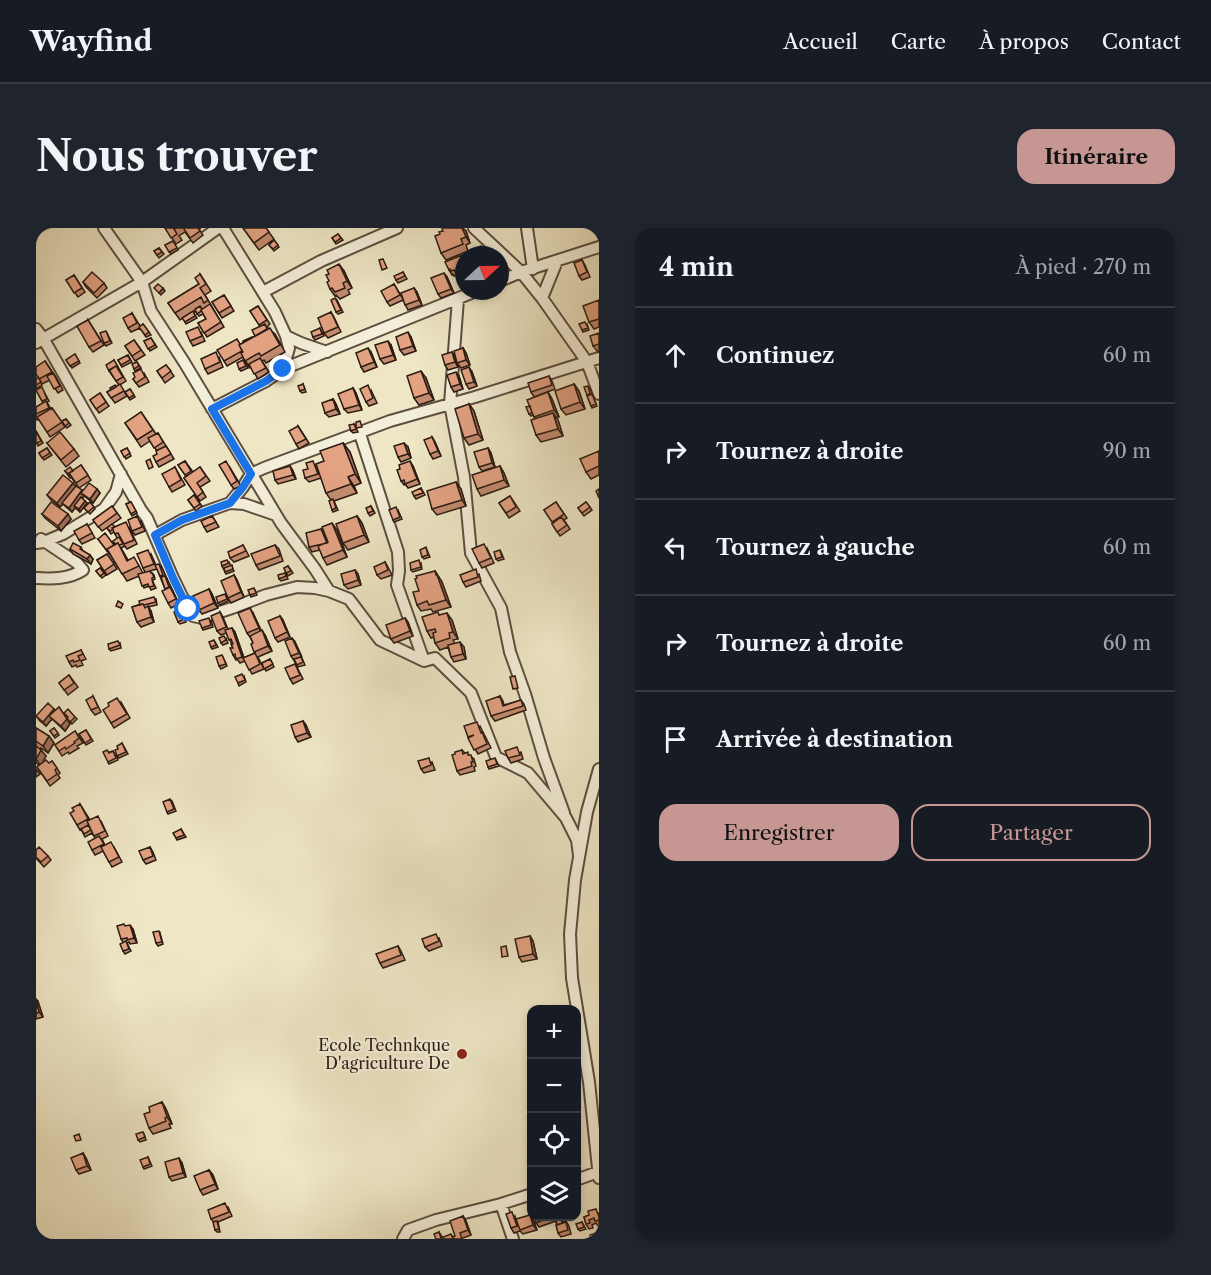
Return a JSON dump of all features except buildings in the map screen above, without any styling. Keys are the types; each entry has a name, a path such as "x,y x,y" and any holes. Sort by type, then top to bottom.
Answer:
{"street":[{"path":"104,228 142,282 151,310 276,515 329,591"},
{"path":"40,340 142,282 218,228"},
{"path":"223,228 275,312 286,336 289,348 283,369"},
{"path":"262,292 321,261 398,228"},
{"path":"474,228 521,272 542,298 587,362 599,394"},
{"path":"527,228 533,269"},
{"path":"509,277 599,247"},
{"path":"542,298 557,261"},
{"path":"212,409 266,381 283,369 455,299"},
{"path":"458,300 450,404 464,477 471,553 501,608 510,652 544,758 566,818 577,840 579,855"},
{"path":"36,329 40,340 147,518 173,578 193,616 202,618 297,586 329,591 349,599 380,640 424,661 435,658 471,693 496,757 528,773 566,818"},
{"path":"286,336 301,344 327,352"},
{"path":"230,503 251,474 264,468 390,422 599,358"},
{"path":"360,434 398,552 397,585 424,661"},
{"path":"39,540 63,534 104,509 116,492 121,474"},
{"path":"155,535 182,520 230,503 244,504 276,515"},
{"path":"36,578 55,579 83,570 77,563 39,540"},
{"path":"581,1178 598,1175 590,1082 572,978 570,934 579,855 587,812 599,769"},
{"path":"403,1239 408,1230 436,1220 527,1195"},
{"path":"501,1204 513,1239"}],"place":[{"name":"Ecole Technkque D'agriculture De","path":"462,1054"}],"route":[{"path":"188,609 155,535 182,520 230,503 243,487 251,474 212,409 266,381 283,369"}]}
